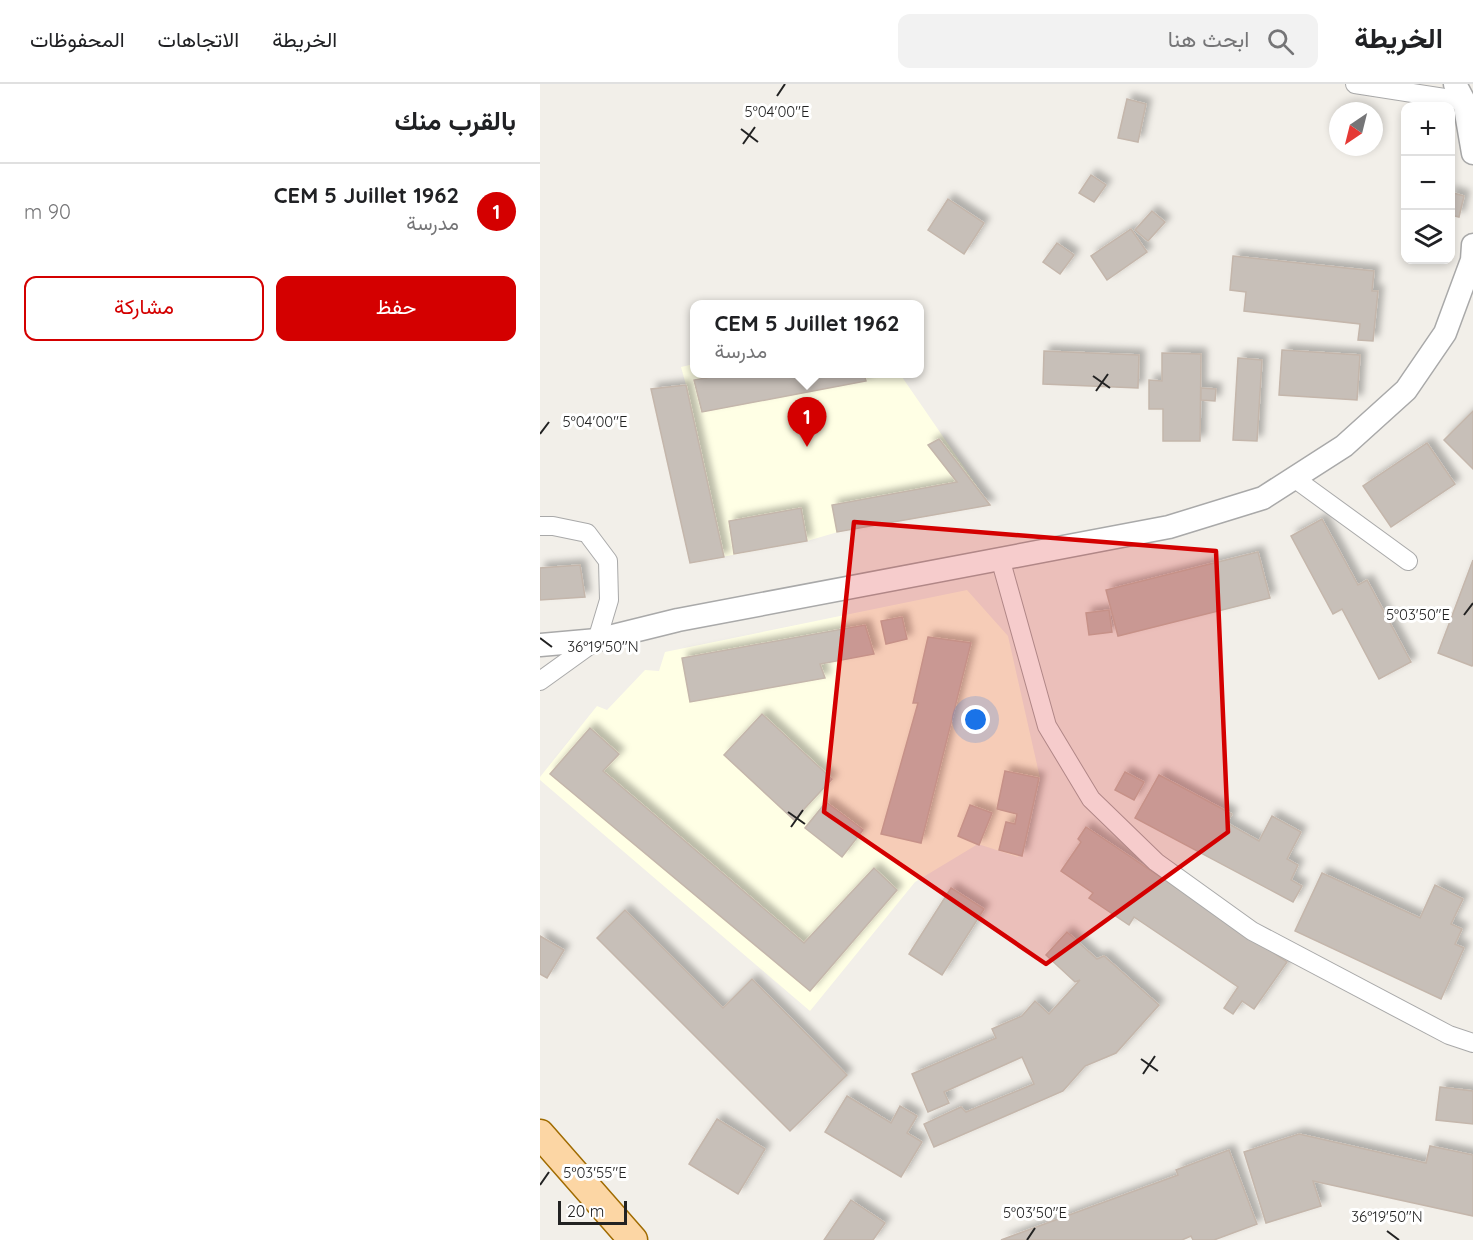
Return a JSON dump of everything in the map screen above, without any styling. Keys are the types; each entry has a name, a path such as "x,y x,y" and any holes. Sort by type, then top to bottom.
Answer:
{"main road":[{"path":"540,1134 633,1240"}],"street":[{"path":"1355,84 1459,92 1473,153"},
{"path":"540,645 597,640 678,620 1169,527 1263,498 1344,446 1406,390 1445,333 1472,260 1473,245"},
{"path":"1294,478 1408,561"},
{"path":"540,526 553,526 587,533 608,561 609,600 597,640 540,681"},
{"path":"1000,558 1047,726 1090,799 1156,862 1252,930 1449,1035 1473,1043"}],"highlighted area":[{"path":"854,522 1216,551 1228,832 1046,964 824,812"}],"shaded area":[{"path":"690,365 690,378 903,378 990,505 838,532 807,541 690,563 651,389 686,385 681,367"},
{"path":"967,590 1008,636 1040,778 1018,857 978,844 915,882 810,1011 540,780 540,777 597,706 607,710 645,670 659,671 665,652"}],"building":[{"path":"1127,99 1146,104 1138,142 1118,138"},
{"path":"1091,175 1106,185 1094,202 1079,193"},
{"path":"1455,193 1464,196 1459,217 1455,216"},
{"path":"948,199 984,223 964,254 928,230"},
{"path":"1152,211 1165,222 1148,241 1135,230"},
{"path":"1131,229 1147,252 1107,280 1091,256"},
{"path":"1057,243 1074,255 1060,274 1043,262"},
{"path":"1233,256 1374,271 1372,291 1378,291 1373,341 1358,340 1360,324 1244,311 1246,292 1230,290"},
{"path":"1282,350 1360,355 1357,400 1279,395"},
{"path":"1044,351 1139,355 1138,388 1043,384"},
{"path":"1162,353 1201,354 1200,441 1163,441 1163,409 1149,409 1149,380 1162,381"},
{"path":"1238,358 1262,360 1257,441 1233,440"},
{"path":"705,378 865,378 866,381 702,412 694,380"},
{"path":"686,385 724,557 690,563 651,389"},
{"path":"1201,388 1216,389 1215,401 1201,400"},
{"path":"1473,411 1473,469 1444,440"},
{"path":"939,439 990,505 837,532 832,505 957,482 928,445"},
{"path":"1427,443 1455,484 1391,527 1363,486"},
{"path":"801,508 807,541 734,554 729,521"},
{"path":"1322,519 1358,585 1367,580 1411,662 1379,679 1342,609 1333,614 1291,536"},
{"path":"1258,552 1270,598 1118,636 1106,590"},
{"path":"1473,560 1473,664 1472,666 1438,653"},
{"path":"580,565 585,597 540,600 540,568"},
{"path":"1109,610 1112,632 1089,635 1086,613"},
{"path":"902,617 907,639 886,644 881,621"},
{"path":"865,625 874,654 820,664 825,678 690,702 682,658"},
{"path":"928,637 971,643 921,843 881,834 918,703 913,703"},
{"path":"762,714 832,779 794,820 724,755"},
{"path":"590,728 619,754 603,771 804,943 874,868 897,890 810,991 550,774"},
{"path":"1005,771 1039,778 1022,856 999,850 1006,822 1015,824 1017,814 997,809"},
{"path":"1125,772 1144,782 1134,800 1115,790"},
{"path":"1159,775 1232,814 1227,823 1259,841 1272,816 1301,832 1287,859 1298,865 1291,880 1302,886 1293,902 1135,818"},
{"path":"826,802 863,830 842,857 805,828"},
{"path":"970,805 992,813 979,845 958,836"},
{"path":"1086,827 1287,962 1254,1009 1242,1001 1233,1014 1224,1008 1238,987 1134,917 1129,925 1089,898 1093,893 1061,871 1081,842 1078,839"},
{"path":"1322,873 1420,918 1435,885 1463,899 1451,924 1462,929 1455,944 1464,948 1441,999 1295,931"},
{"path":"951,888 984,909 942,975 909,954"},
{"path":"625,910 723,1008 752,979 847,1075 790,1131 597,938"},
{"path":"1067,932 1097,959 1104,956 1159,1005 1116,1053 1085,1066 1063,1091 934,1147 924,1124 961,1107 966,1112 1034,1084 1022,1057 944,1092 949,1103 928,1112 912,1074 996,1038 992,1029 1022,1016 1035,1001 1049,1014 1080,980 1075,982 1046,955"},
{"path":"540,936 564,950 547,978 540,974"},
{"path":"1440,1087 1473,1091 1473,1124 1436,1120"},
{"path":"847,1096 891,1123 900,1106 917,1116 907,1133 922,1142 901,1177 825,1132"},
{"path":"717,1119 765,1149 738,1194 689,1164"},
{"path":"1299,1134 1426,1163 1430,1146 1473,1155 1473,1216 1313,1181 1321,1206 1266,1223 1244,1152"},
{"path":"1229,1150 1257,1224 1214,1240 1193,1240 1191,1236 1182,1240 1001,1240 1178,1175 1176,1170"},
{"path":"851,1200 885,1223 873,1240 824,1240"}],"place":[{"name":"CEM 5 Juillet 1962","path":"807,447"}]}
